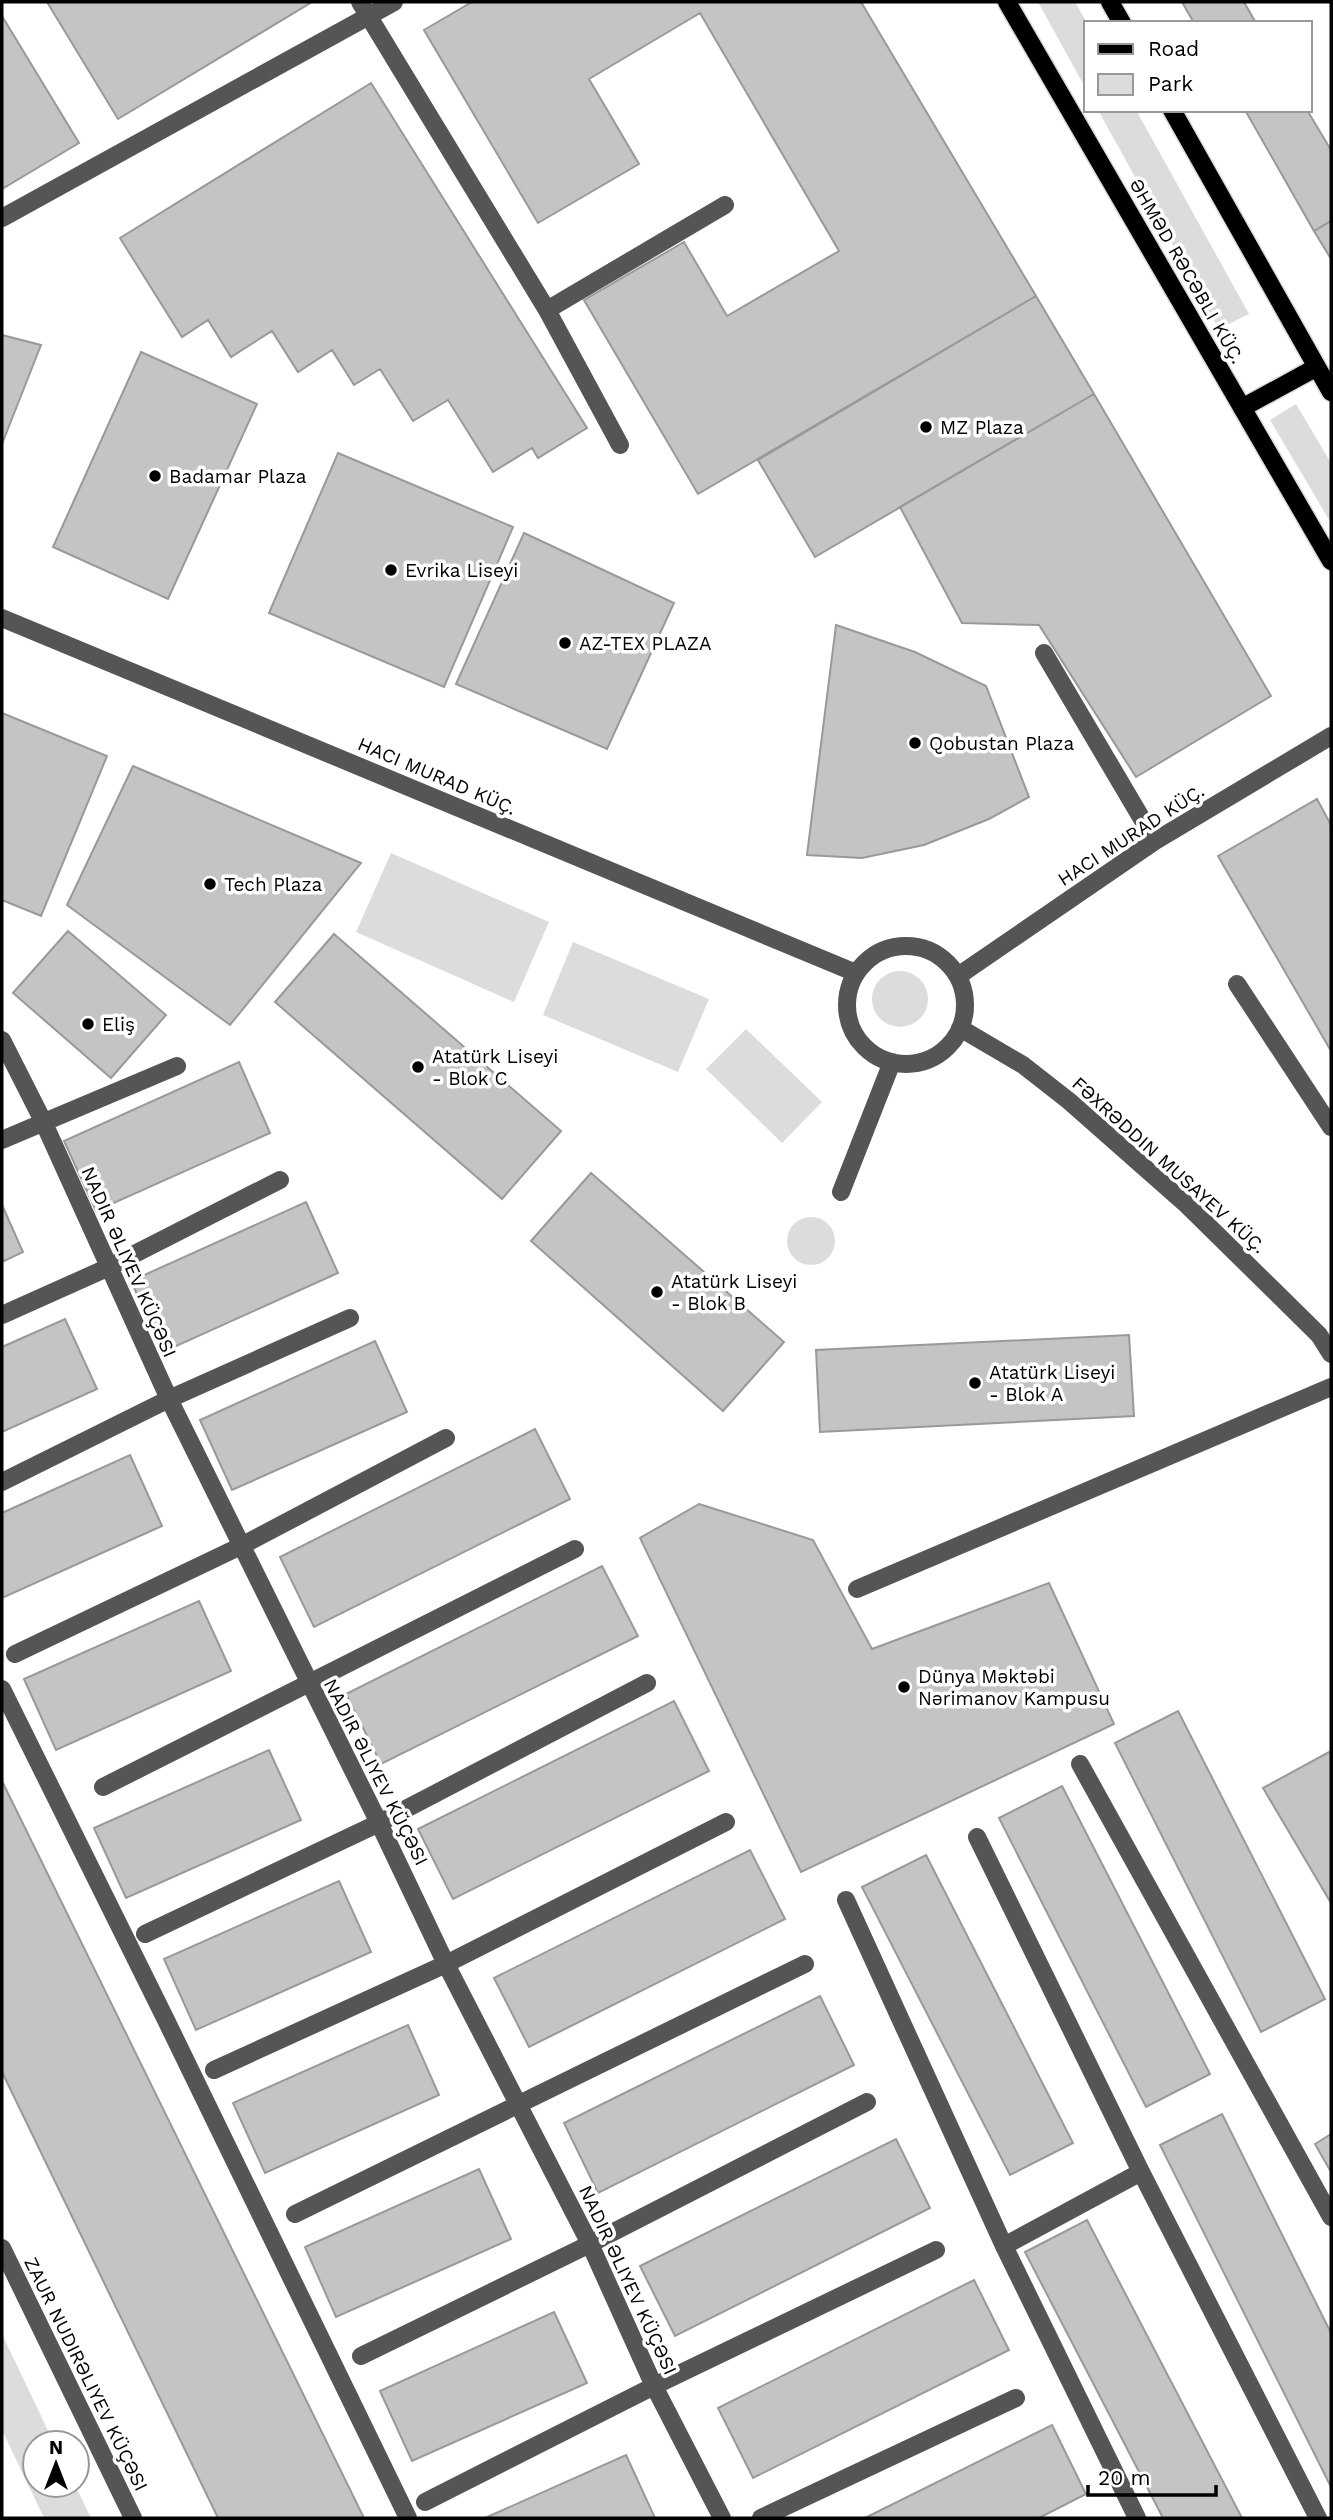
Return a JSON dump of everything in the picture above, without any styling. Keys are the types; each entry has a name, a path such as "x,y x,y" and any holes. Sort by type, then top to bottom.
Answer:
{"main road":[{"name":"ƏHMƏD RƏCƏBLI KÜÇ.","path":"1007,2 1331,561"},
{"path":"1110,2 1121,21"},
{"path":"1173,112 1331,391"},
{"path":"1242,408 1317,367"}],"street":[{"path":"2,218 365,9 394,2"},
{"path":"365,9 547,310 620,445"},
{"path":"547,310 725,205"},
{"path":"2,618 856,973"},
{"path":"1044,653 1155,841"},
{"path":"958,976 1155,841 1331,736"},
{"path":"908,945 928,949 946,961 958,976 965,996 960,1028 947,1047 929,1059 911,1064 892,1062 861,1044 851,1028 847,1010 848,991 856,973 869,958 887,948 908,945"},
{"path":"1237,984 1331,1127"},
{"name":"FƏXRƏDDIN MUSAYEV KÜÇ.","path":"960,1028 1023,1065 1069,1101 1325,1331 1331,1354"},
{"name":"NADIR ƏLIYEV KÜÇƏSI","path":"2,1040 43,1121 107,1268 169,1399 446,1964 590,2244 654,2386 722,2518"},
{"path":"841,1192 892,1062"},
{"path":"2,1140 177,1066"},
{"path":"2,1315 107,1268 280,1180"},
{"path":"2,1482 169,1399 350,1318"},
{"path":"857,1589 1331,1387"},
{"path":"15,1654 241,1546 446,1438"},
{"path":"103,1787 575,1549"},
{"path":"145,1934 379,1823 647,1683"},
{"path":"2,1689 408,2518"},
{"path":"1080,1764 1331,2217"},
{"path":"214,2070 446,1964 726,1822"},
{"path":"977,1837 1141,2172 1318,2518"},
{"path":"846,1900 1004,2246 1137,2518"},
{"path":"295,2214 805,1964"},
{"path":"360,2356 590,2244 867,2102"},
{"path":"1004,2246 1141,2172"},
{"name":"ZAUR NUDIRƏLIYEV KÜÇƏSI","path":"2,2248 133,2518"},
{"path":"425,2502 654,2386 936,2250"},
{"path":"761,2518 1016,2398"}],"green space":[{"path":"1038,2 1075,2 1086,21 1084,85"},
{"path":"1099,112 1137,112 1249,314 1219,329"},
{"path":"1296,404 1331,463 1331,523 1270,420"},
{"path":"391,853 549,922 514,1002 356,932"},
{"path":"573,942 709,999 678,1072 543,1015"},
{"path":"895,971 905,971 920,979 926,988 926,1010 920,1019 905,1027 895,1027 877,1015 872,1004 872,994 884,976"},
{"path":"746,1029 822,1102 782,1143 706,1069"},
{"path":"811,1217 828,1224 835,1241 828,1258 811,1265 794,1258 787,1241 794,1224"},
{"path":"2,2334 47,2429 21,2429 21,2470 2,2430"},
{"path":"35,2499 82,2499 91,2518 44,2518"}],"building":[{"path":"47,2 312,2 118,119"},
{"path":"472,2 861,2 1036,296 698,494 584,300 684,242 727,316 839,251 700,13 589,79 639,164 538,223 424,30"},
{"path":"1182,2 1244,2 1255,21 1193,21"},
{"path":"2,16 79,143 2,189"},
{"path":"371,83 587,428 538,458 532,448 493,472 448,400 413,421 380,369 354,385 332,350 298,372 272,331 231,357 208,320 182,337 120,238"},
{"path":"1246,112 1308,112 1331,150 1331,221 1314,231"},
{"path":"1331,221 1331,259 1314,231"},
{"name":"MZ Plaza","path":"1036,296 1094,394 815,557 758,460"},
{"path":"2,335 41,345 2,444"},
{"name":"Badamar Plaza","path":"141,352 257,404 168,599 53,547"},
{"path":"1094,394 1271,696 1136,777 1039,625 962,623 900,507"},
{"name":"Evrika Liseyi","path":"338,453 513,527 444,687 269,613"},
{"name":"AZ-TEX PLAZA","path":"524,533 674,603 607,749 456,684"},
{"name":"Qobustan Plaza","path":"836,625 915,652 986,686 1029,797 989,819 924,845 862,858 807,855"},
{"path":"2,713 107,756 41,916 2,900"},
{"name":"Tech Plaza","path":"133,766 361,863 230,1025 67,905"},
{"path":"1317,799 1331,825 1331,1051 1218,856"},
{"path":"68,931 166,1015 111,1078 13,993"},
{"name":"Atatürk Liseyi - Blok C","path":"334,934 561,1131 502,1199 275,1002"},
{"path":"239,1062 270,1133 96,1211 64,1141"},
{"name":"Atatürk Liseyi - Blok B","path":"591,1173 784,1342 723,1411 531,1241"},
{"path":"306,1202 338,1273 163,1352 131,1281"},
{"path":"2,1205 23,1252 2,1262"},
{"path":"65,1319 97,1389 2,1432 2,1347"},
{"name":"Atatürk Liseyi - Blok A","path":"1129,1335 1134,1416 820,1432 816,1350"},
{"path":"375,1341 407,1412 232,1490 200,1420"},
{"path":"535,1429 570,1499 314,1627 280,1557"},
{"path":"130,1455 162,1526 2,1598 2,1513"},
{"name":"Dünya Məktəbi Nərimanov Kampusu","path":"699,1504 813,1540 872,1649 1049,1583 1114,1724 801,1872 640,1538"},
{"path":"602,1566 638,1636 381,1764 346,1694"},
{"path":"199,1601 231,1671 56,1750 24,1679"},
{"path":"674,1701 709,1771 453,1899 418,1829"},
{"path":"1178,1711 1325,1999 1261,2032 1115,1743"},
{"path":"269,1750 301,1820 126,1898 94,1828"},
{"path":"1331,1751 1331,1903 1263,1788"},
{"path":"2,1781 364,2518 218,2518 2,2072"},
{"path":"1062,1786 1210,2074 1146,2107 999,1818"},
{"path":"750,1850 785,1919 529,2047 494,1978"},
{"path":"926,1855 1073,2143 1010,2175 862,1887"},
{"path":"339,1881 371,1952 196,2030 164,1959"},
{"path":"820,1996 854,2065 598,2193 564,2123"},
{"path":"408,2025 439,2095 265,2173 233,2103"},
{"path":"1222,2114 1331,2333 1331,2487 1160,2145"},
{"path":"1331,2134 1331,2172 1315,2144"},
{"path":"896,2139 930,2208 675,2336 640,2266"},
{"path":"479,2169 511,2239 336,2317 305,2247"},
{"path":"1087,2220 1242,2518 1163,2518 1025,2252"},
{"path":"974,2280 1009,2350 753,2478 718,2408"},
{"path":"554,2312 587,2383 412,2461 380,2391"},
{"path":"1052,2425 1086,2494 1039,2518 865,2518"},
{"path":"626,2455 655,2518 485,2518"}],"place":[{"name":"MZ Plaza","path":"926,427"},
{"name":"Badamar Plaza","path":"155,476"},
{"name":"Evrika Liseyi","path":"391,570"},
{"name":"AZ-TEX PLAZA","path":"565,643"},
{"name":"Qobustan Plaza","path":"915,743"},
{"name":"Tech Plaza","path":"210,884"},
{"name":"Eliş","path":"88,1024"},
{"name":"Atatürk Liseyi - Blok C","path":"418,1067"},
{"name":"Atatürk Liseyi - Blok B","path":"657,1292"},
{"name":"Atatürk Liseyi - Blok A","path":"975,1383"},
{"name":"Dünya Məktəbi Nərimanov Kampusu","path":"904,1687"}]}
